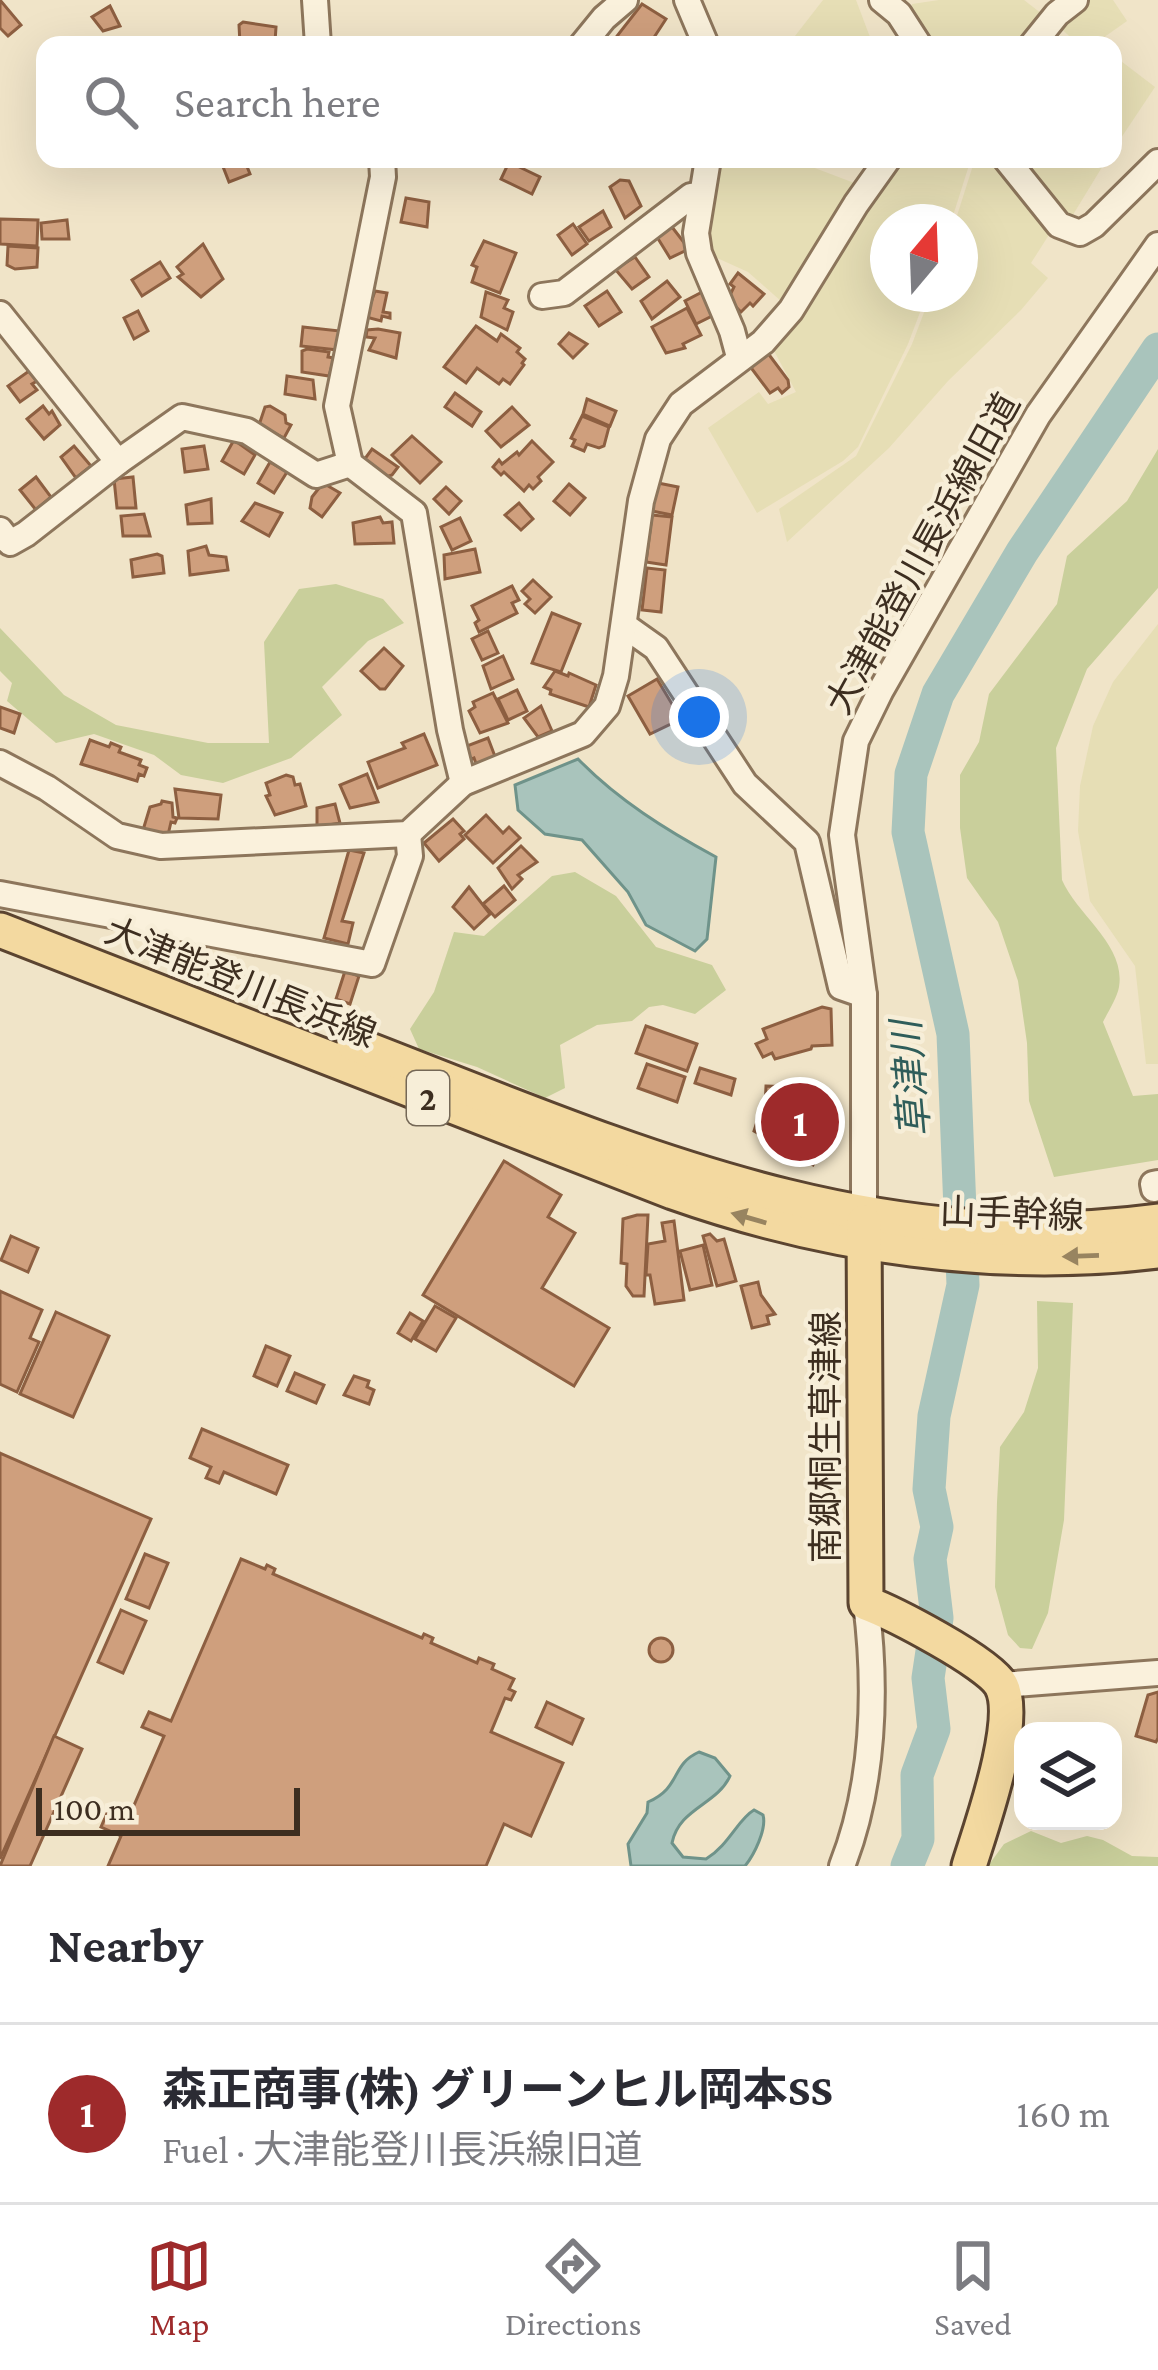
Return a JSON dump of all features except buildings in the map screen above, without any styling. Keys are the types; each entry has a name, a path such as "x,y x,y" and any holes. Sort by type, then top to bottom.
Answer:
{"main road":[{"name":"大津能登川長浜線","path":"0,907 667,1163 788,1199 863,1228"},
{"name":"大津能登川長浜線","path":"0,930 673,1192 773,1225 863,1228"},
{"name":"山手幹線","path":"1004,1242 1151,1207"},
{"name":"山手幹線","path":"863,1228 1004,1242 1068,1257 1158,1251"},
{"name":"南郷桐生草津線","path":"863,1228 881,1609"},
{"path":"881,1609 968,1658 1001,1685 1006,1714 1002,1754 970,1866"}],"street":[{"path":"315,0 317,36"},
{"path":"589,36 625,0"},
{"path":"687,0 702,36"},
{"path":"882,0 899,14 913,36"},
{"path":"1039,36 1075,0"},
{"path":"1013,168 1059,225 1080,233 1158,162"},
{"path":"382,168 337,406 350,464 414,513 450,730 464,783"},
{"path":"706,168 696,232 699,253 740,357"},
{"path":"0,763 133,842 161,846 408,834 464,783 583,734 607,706 625,626 641,501 658,439 681,404 763,343 791,310 882,168"},
{"path":"542,296 564,292 691,196 701,195"},
{"name":"大津能登川長浜線旧道","path":"863,1228 864,995 842,835 856,741 1038,416 1158,245"},
{"path":"0,314 118,462"},
{"path":"0,530 10,543 26,534 182,417 247,431 316,475 350,464"},
{"path":"625,626 656,647 745,784 807,842 842,987 864,995"},
{"path":"0,894 372,964 410,856 408,834"},
{"path":"842,1866 862,1794 881,1609"},
{"path":"1001,1685 1158,1673"}],"shaded area":[{"path":"823,0 856,0 870,36 795,36"},
{"path":"1024,0 1046,17 1030,36 928,36 911,11 912,4"},
{"path":"1082,0 1113,0 1127,21 1106,36 1069,36 1056,24"},
{"path":"1122,62 1155,87 1122,136"},
{"path":"715,168 815,168 857,184 782,302 748,272 706,253"},
{"path":"892,168 968,168 957,204 870,204 870,312 920,312 858,447 757,513 708,428 759,392 768,404 796,392 772,347"},
{"path":"972,168 1007,168 1054,227 1031,263 1048,278 889,448 787,542 779,509 856,456 924,312 978,312 978,204 961,204"},
{"path":"1029,168 1102,168 1071,218"},
{"path":"1158,624 1158,1064 1146,1064 1135,966 1090,901 1078,831 1080,786 1093,726 1113,682"}],"green space":[{"path":"1158,449 1158,588 1087,669 1056,748 1062,880 1115,957 1119,987 1103,1022 1133,1096 1158,1094 1158,1160 1054,1177 1029,1101 1018,981 998,922 967,878 960,775 979,742 989,694 1057,604 1067,556 1127,501"},
{"path":"336,584 383,599 404,623 368,641 322,687 342,715 291,758 223,783 181,775 154,755 94,734 56,743 7,701 12,683 0,671 0,628 64,695 116,725 208,743 269,743 264,642 299,589"},
{"path":"575,872 616,896 656,947 712,965 726,990 695,1014 663,1005 649,1007 632,1021 597,1025 560,1045 565,1088 545,1098 477,1067 419,1049 410,1029 434,992 454,932 484,936 552,876"},
{"path":"1037,1301 1073,1303 1064,1520 1048,1613 1032,1649 1020,1648 1008,1635 995,1587 1000,1447 1024,1412 1038,1368"},
{"path":"1031,1831 1061,1843 1087,1836 1103,1840 1132,1856 1158,1857 1158,1866 988,1866 1004,1844"}],"water":[{"path":"578,759 643,813 716,857 707,939 695,951 646,925 628,892 582,840 545,834 518,810 515,785"},
{"path":"699,1752 715,1758 730,1776 682,1822 672,1843 683,1857 706,1859 754,1810 764,1821 752,1855 745,1866 631,1866 628,1844 647,1813 648,1802 666,1790 684,1763"}],"waterway":[{"name":"草津川","path":"907,1866 918,1839 917,1775 934,1729 928,1678 937,1618 930,1559 937,1527 929,1489 934,1416 963,1285 953,1034 908,832 911,774 938,694 1022,552 1158,349"}],"place":[{"name":"森正商事(株) グリーンヒル岡本SS","path":"800,1122"}]}
